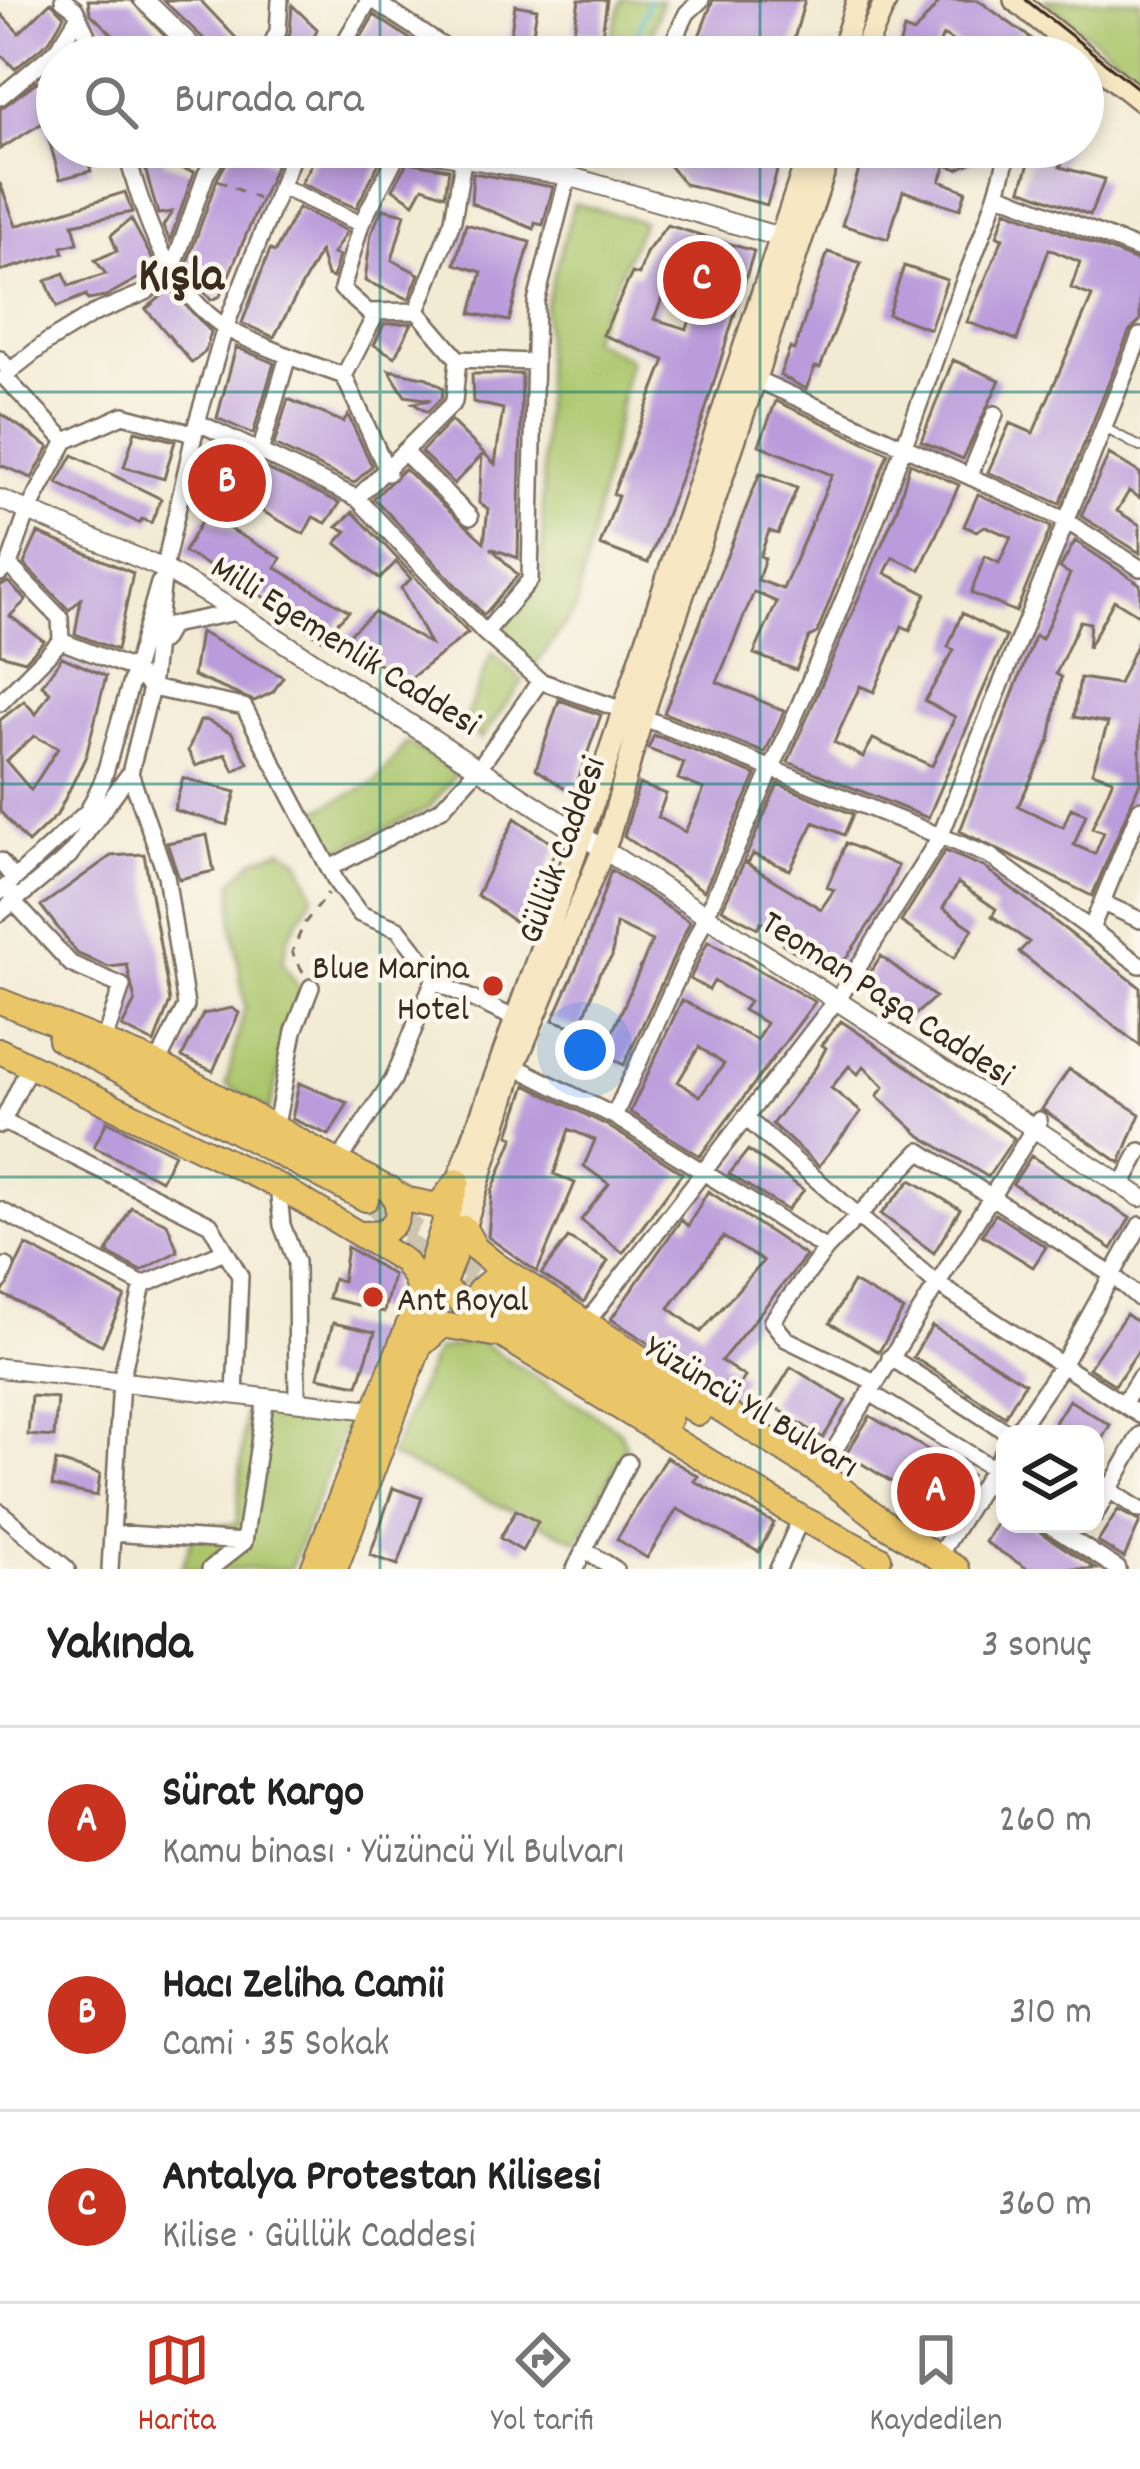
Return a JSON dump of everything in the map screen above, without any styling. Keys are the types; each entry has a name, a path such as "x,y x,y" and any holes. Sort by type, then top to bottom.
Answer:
{"main road":[{"path":"858,0 859,36"},
{"path":"870,36 886,0"},
{"path":"877,24 903,0"},
{"path":"994,0 1035,20"},
{"path":"1015,0 1055,36"},
{"path":"1104,73 1140,100"},
{"name":"Güllük Caddesi","path":"313,1569 372,1410 445,1258 458,1181 514,1018 758,380 807,168"},
{"name":"Güllük Caddesi","path":"335,1569 421,1345 445,1258 514,1066 605,847 631,713 792,240 823,168"},
{"path":"0,1005 158,1064 340,1159 377,1207 392,1253 412,1268 445,1258 482,1255 511,1300"},
{"path":"0,1005 377,1207 511,1300 801,1518 888,1564"},
{"path":"0,1037 276,1167 377,1207"},
{"path":"0,1051 278,1186 377,1207 438,1206 458,1181"},
{"path":"392,1253 475,1265 511,1300 587,1322 820,1473 897,1532"},
{"path":"421,1345 451,1324 511,1300"},
{"name":"Yüzüncü Yıl Bulvarı","path":"511,1300 948,1563"},
{"name":"Yüzüncü Yıl Bulvarı","path":"511,1300 888,1564"}],"street":[{"path":"144,0 181,36"},
{"path":"276,36 280,0"},
{"path":"349,36 371,0 427,36"},
{"path":"676,36 687,14 701,0"},
{"path":"74,7 88,36"},
{"path":"63,36 74,7"},
{"path":"0,97 36,67"},
{"path":"131,168 145,223 172,271 226,328 344,376 388,473"},
{"path":"66,441 4,373 47,341 93,314 146,292 172,271 210,168"},
{"path":"4,902 14,879 88,811 103,780 226,328 290,168"},
{"path":"397,168 361,224 342,289 368,312 417,311"},
{"path":"417,311 453,220 462,168"},
{"path":"528,168 792,240"},
{"path":"614,1116 705,918 906,446 1005,168"},
{"path":"485,633 530,580 536,302 568,176"},
{"path":"284,188 361,224"},
{"path":"999,194 1140,250"},
{"path":"357,498 388,473 454,402 458,359 417,311"},
{"path":"344,376 377,312"},
{"path":"587,1322 834,1001 940,837 1059,546 1063,519 1140,336"},
{"path":"260,452 288,356"},
{"path":"458,359 533,362"},
{"path":"758,380 1063,519 1140,568"},
{"path":"970,476 995,414"},
{"path":"0,677 7,697 61,641 60,618 4,569 28,511 66,441 123,416 196,428 357,498 485,633 540,681 990,856 1140,965"},
{"path":"406,454 470,517"},
{"name":"Milli Egemenlik Caddesi","path":"0,499 164,569 605,847"},
{"path":"4,902 68,856 130,773 152,688 164,569"},
{"path":"157,649 171,625 237,612"},
{"path":"61,641 133,670 152,688 244,707 360,914 398,929 435,976 514,1018"},
{"path":"334,874 441,809 481,765 540,681"},
{"path":"130,773 166,875 186,1006 158,1064"},
{"path":"1090,929 1105,904 1140,809"},
{"name":"Teoman Paşa Caddesi","path":"605,847 705,918 1036,1124 1140,1197"},
{"path":"0,861 14,879"},
{"path":"4,902 71,964 122,986 104,1041"},
{"path":"1105,904 1140,920"},
{"path":"340,1159 393,1080 435,976"},
{"path":"276,1125 294,1030 311,987"},
{"path":"30,1065 1,1123 210,1224 241,1276 235,1394"},
{"path":"514,1066 614,1116 826,1249"},
{"path":"747,1119 934,1282 1140,1415"},
{"path":"820,1473 989,1193 1036,1124"},
{"path":"1123,1185 1140,1150"},
{"path":"996,1485 872,1387 786,1339 772,1321 826,1249 920,1151 1112,1275 1140,1299"},
{"path":"278,1186 282,1225 296,1262 297,1400"},
{"path":"0,1210 143,1286"},
{"path":"1019,1425 1062,1365 1140,1225"},
{"path":"143,1286 223,1252"},
{"path":"110,1569 121,1380 143,1286"},
{"path":"890,1357 998,1425"},
{"path":"0,1368 372,1410"},
{"path":"1123,1404 1140,1377"},
{"path":"210,1569 244,1542 266,1397"},
{"path":"1104,1482 1140,1435"},
{"path":"575,1569 628,1462"},
{"path":"948,1563 996,1464"},
{"path":"1104,1486 1140,1510"},
{"path":"0,1512 67,1569"},
{"path":"778,1569 801,1518"},
{"path":"1062,1533 1118,1569"},
{"path":"1078,1544 1085,1533"},
{"path":"112,1534 244,1542"},
{"path":"585,1550 615,1569"}],"lane":[{"path":"1102,427 1140,447"}],"path":[{"path":"206,174 276,207"},
{"path":"311,987 292,952 334,874"}],"green space":[{"path":"622,0 662,0 651,36 611,36"},
{"path":"1044,0 1140,0 1140,75 1104,47 1104,36 1090,36"},
{"path":"574,203 643,222 590,339 630,359 576,609 535,666 500,632 542,577 545,307"},
{"path":"492,653 523,681 481,739 464,722"},
{"path":"407,742 456,774 429,808 336,851 314,812 376,782"},
{"path":"283,849 299,860 314,894 288,938 283,963 301,991 269,1111 226,1085 245,1007 233,926 233,881 255,859"},
{"path":"479,1341 619,1430 626,1445 578,1541 390,1456 436,1350"},
{"path":"245,1404 349,1416 290,1569 182,1569 195,1526 237,1524"}],"building":[{"path":"88,0 131,0 164,36 114,36 90,13"},
{"path":"163,0 200,0 234,36 201,36"},
{"path":"579,0 607,0 602,35 574,31"},
{"path":"713,0 805,0 795,36 699,36"},
{"path":"941,0 978,0 1028,36 902,36 904,29 914,33"},
{"path":"51,2 64,16 52,36 36,36 36,52 15,69 0,53 0,13 19,33"},
{"path":"292,5 317,29 314,36 290,33"},
{"path":"515,5 537,9 532,36 510,36"},
{"path":"374,15 406,36 362,36"},
{"path":"36,82 36,127 0,149 0,109"},
{"path":"57,168 90,168 91,171 60,179"},
{"path":"145,168 194,172 170,241 163,226 172,212 158,214"},
{"path":"223,168 275,168 220,296 211,300 185,269"},
{"path":"309,168 376,168 356,208 301,183"},
{"path":"404,168 449,169 445,195 423,187 414,203 393,189"},
{"path":"671,168 778,168 767,205 685,184"},
{"path":"860,168 945,168 940,181 966,191 960,209 903,191 888,239 842,225"},
{"path":"1028,168 1064,168 1105,179 1090,215 1021,189"},
{"path":"473,173 553,187 543,225 535,223 534,229 471,203"},
{"path":"0,183 16,226 125,192 132,212 73,224 78,243 62,247 64,253 0,271"},
{"path":"298,208 347,231 333,254 339,256 333,278 327,276 320,252 274,337 242,323 270,250 275,252"},
{"path":"382,209 405,214 392,260 419,274 409,299 365,281 371,234"},
{"path":"1006,210 1140,262 1140,321 1129,332 1060,504 988,472 1010,423 1033,433 1092,296 1071,288 1080,262 1049,249 1017,340 967,322 1003,238 997,236"},
{"path":"131,219 157,268 104,297 88,300 86,295 57,307 46,281 64,273 69,286 106,274 95,260 117,251 111,235"},
{"path":"466,224 530,242 509,321 471,313 482,272 455,264"},
{"path":"667,225 754,251 703,418 648,563 600,545 618,496 613,494 665,360 603,335 632,273 639,275 646,253","holes":["671,275 691,282 689,289 699,292 687,329 654,319"]},
{"path":"828,252 861,263 820,368 815,367 806,389 780,375 790,348 794,350"},
{"path":"904,266 947,280 930,329 888,314"},
{"path":"170,289 211,332 205,352 192,363 146,309"},
{"path":"412,323 395,357 374,345 384,324"},
{"path":"236,347 274,363 253,434 217,418"},
{"path":"953,360 1000,380 963,459 921,441"},
{"path":"389,370 427,378 443,388 442,397 427,412 413,403 431,400 405,396"},
{"path":"472,374 522,374 518,558 491,548 518,575 484,615 374,498 404,469 484,542 488,509 479,503 482,455 454,484 421,452 451,421 495,464 503,409 473,402"},
{"path":"288,399 343,422 348,415 372,466 354,483 274,445"},
{"path":"776,401 888,453 817,633 809,637 796,670 754,654 777,602 754,592 717,682 784,711 765,753 664,713 760,473 797,488 778,534 769,531 760,556 765,558 758,580 783,589 832,475 759,445"},
{"path":"0,413 49,447 32,478 0,465"},
{"path":"135,431 175,441 164,479 124,467"},
{"path":"1109,454 1140,473 1140,498 1129,491 1117,511 1140,525 1140,553 1081,516"},
{"path":"73,455 161,499 151,523 142,519 139,523 57,483"},
{"path":"910,463 959,485 920,570 893,557 885,573 926,594 910,630 902,626 874,692 860,686 834,742 863,757 873,739 932,766 955,717 925,701 954,650 948,647 962,613 1006,637 928,818 788,762 897,509"},
{"path":"213,465 244,468 241,501 210,498"},
{"path":"265,468 340,503 326,523 313,517 304,534 251,505"},
{"path":"978,494 1051,527 1016,612 971,593 985,556 999,563 1011,537 985,526 976,531 964,526"},
{"path":"353,512 468,633 407,681 343,642 339,649 274,611 278,605 184,552 205,515 281,558 276,568 349,611 334,626 345,638 374,612 430,644 401,588 411,579 396,562 380,579 336,543 347,531 337,527"},
{"path":"38,533 133,573 117,650 75,634 81,599 69,610 24,564"},
{"path":"1075,541 1140,584 1140,616 1114,600 1088,648 1090,623 1080,621 1056,674 1061,677 1050,740 1018,806 1063,827 1071,808 1086,814 1074,845 1095,854 1104,832 1092,828 1113,779 1092,772 1108,723 1074,717 1080,678 1119,684 1140,636 1140,782 1092,896 960,831 1035,636 1042,639 1070,574 1060,568"},
{"path":"8,582 26,600 10,616 44,641 25,661 0,654 0,585"},
{"path":"200,632 283,677 273,692 254,701 193,676"},
{"path":"62,657 106,676 86,756 57,815 28,843 0,811 0,720 24,701 36,714 50,692 42,685","holes":["34,736 58,748 31,790 6,761"]},
{"path":"559,700 601,715 573,794 536,769"},
{"path":"200,721 232,733 248,763 234,771 226,754 196,766 188,751"},
{"path":"654,735 756,775 704,891 624,836 639,784 666,794 658,817 685,832 704,789 678,779 684,763 648,749"},
{"path":"183,778 236,792 227,825 174,810"},
{"path":"778,784 853,814 844,835 814,822 790,870 753,854 748,863 744,861"},
{"path":"515,818 557,847 521,926 477,895"},
{"path":"207,835 214,871 179,879 167,843"},
{"path":"846,843 898,866 880,908 834,976 783,944 787,938 761,922 758,928 722,909 744,862 821,909 834,890 827,887"},
{"path":"945,851 984,867 1140,987 1140,1046 1019,952 1029,942 992,916 996,909 958,883 943,908 973,929 954,958 901,922"},
{"path":"144,854 170,1002 154,1043 122,1027 135,1001 127,965 109,967 78,954 41,906 111,856"},
{"path":"611,870 690,922 624,1065 603,1054 652,941 616,924 612,957 599,974 580,1029 553,1020 585,948"},
{"path":"708,941 815,1002 700,1156 630,1112 682,1000 757,1040 766,1023 743,1010 749,1002 714,981 709,990 690,979","holes":["699,1047 724,1064 700,1096 678,1082"]},
{"path":"881,956 935,997 906,1023 866,978"},
{"path":"232,1008 239,1013 213,1071 182,1057 203,1014"},
{"path":"841,1021 1014,1138 988,1177 921,1136 877,1096 884,1087 864,1066 858,1074 849,1066 831,1088 861,1112 819,1166 772,1124 816,1067 826,1048 822,1045"},
{"path":"1069,1069 1140,1114 1120,1163 1042,1109"},
{"path":"299,1083 348,1103 329,1135 292,1119"},
{"path":"526,1085 608,1126 682,1173 623,1253 581,1220 609,1184 584,1166 595,1140 569,1129 554,1174 575,1183 537,1272 488,1237 492,1191 514,1137 509,1135"},
{"path":"107,1121 174,1154 161,1180 94,1147"},
{"path":"748,1150 804,1190 787,1210 729,1174"},
{"path":"1031,1156 1130,1218 1112,1249 1013,1184"},
{"path":"911,1180 960,1209 934,1253 881,1214"},
{"path":"708,1191 806,1256 721,1361 745,1377 732,1397 611,1319 681,1220 688,1226","holes":["723,1237 763,1261 701,1332 669,1308"]},
{"path":"131,1207 167,1223 178,1251 141,1271 107,1253"},
{"path":"995,1214 1046,1247 1033,1267 982,1235"},
{"path":"568,1238 608,1261 584,1302 541,1274"},
{"path":"26,1245 125,1297 102,1345 2,1294"},
{"path":"347,1247 393,1275 384,1312 328,1298 333,1279 342,1281"},
{"path":"853,1282 903,1310 879,1352 830,1323"},
{"path":"1126,1314 1140,1324 1140,1348 1115,1385 1089,1368"},
{"path":"333,1323 375,1332 358,1385 318,1377"},
{"path":"932,1326 1025,1383 1005,1416 913,1357"},
{"path":"791,1367 846,1401 823,1438 769,1403"},
{"path":"31,1396 57,1398 54,1437 28,1435"},
{"path":"1069,1400 1110,1425 1104,1435 1104,1425 1054,1425"},
{"path":"870,1416 971,1475 946,1515 846,1454"},
{"path":"666,1457 698,1476 694,1481 774,1523 759,1552 677,1509 647,1558 617,1539"},
{"path":"56,1461 100,1474 97,1496 52,1486"},
{"path":"393,1488 422,1498 398,1565 370,1555"},
{"path":"516,1510 538,1522 522,1551 500,1538"},
{"path":"1118,1510 1140,1522 1124,1558 1098,1542"},
{"path":"996,1524 996,1533 1042,1533 1096,1569 1028,1569 985,1542"}],"waterway":[{"path":"636,36 649,0"}],"tunnel":[{"path":"366,1199 507,1291"},
{"path":"371,1221 491,1303"}],"tram line":[{"path":"1026,0 1072,36"},
{"path":"1104,62 1140,90"}],"place":[{"name":"Antalya Protestan Kilisesi","path":"702,280"},
{"name":"Hacı Zeliha Camii","path":"227,483"},
{"name":"Blue Marina Hotel","path":"493,986"},
{"name":"Ant Royal","path":"373,1297"},
{"name":"Sürat Kargo","path":"936,1492"}],"district":[{"name":"Kışla","path":"181,272"}]}
